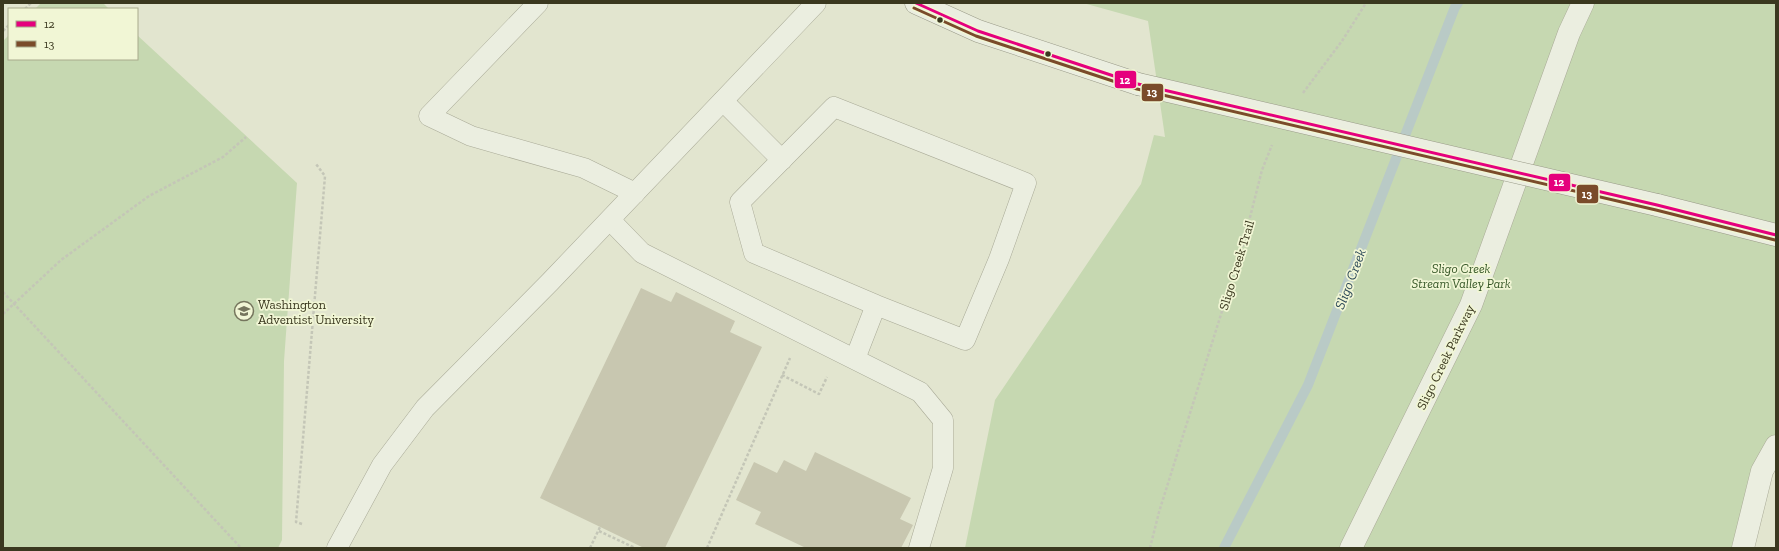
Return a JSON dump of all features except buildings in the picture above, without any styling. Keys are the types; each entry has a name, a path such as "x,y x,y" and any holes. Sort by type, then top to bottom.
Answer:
{"main road":[{"path":"916,3 978,32 1138,84 1658,204 1776,235"},
{"name":"Sligo Creek Parkway","path":"1351,548 1471,305 1569,33 1583,3"},
{"path":"1743,548 1762,472 1776,446"}],"lane":[{"path":"538,3 429,116 471,136 584,168 635,193"},
{"path":"337,548 382,465 425,408 610,220 816,3"},
{"path":"723,101 782,160"},
{"path":"834,107 1026,183 999,259 965,340 876,306 754,253 740,202 834,107"},
{"path":"610,220 642,253 920,392 943,420 943,468 919,548"},
{"path":"847,355 876,306"}],"path":[{"path":"1301,96 1342,41 1366,3"},
{"path":"3,314 61,260 149,196 223,157 246,137"},
{"name":"Sligo Creek Trail","path":"1150,548 1159,512 1244,241 1262,170 1274,142"},
{"path":"302,524 296,522 325,176 316,164"},
{"path":"3,292 15,303 241,548"},
{"path":"707,548 801,332"},
{"path":"782,375 819,394 847,355"},
{"path":"590,548 600,527"},
{"path":"599,531 635,548"}],"green space":[{"path":"41,3 103,3 108,8 36,8"},
{"name":"Sligo Creek Stream Valley Park","path":"1083,3 1776,3 1776,443 1742,548 965,548 995,400 1141,184 1154,135 1165,137 1148,21"},
{"path":"8,36 8,60 138,60 138,36 297,183 284,361 282,540 278,548 3,548 3,41"}],"waterway":[{"name":"Sligo Creek","path":"1224,548 1308,385 1455,7 1458,3"}],"transit line":[{"name":"12","path":"916,3 978,31 1138,84 1657,205 1776,235"},
{"name":"13","path":"914,8 976,36 1137,89 1656,210 1775,240"}],"place":[{"name":"Washington Adventist University","path":"244,311"}]}
